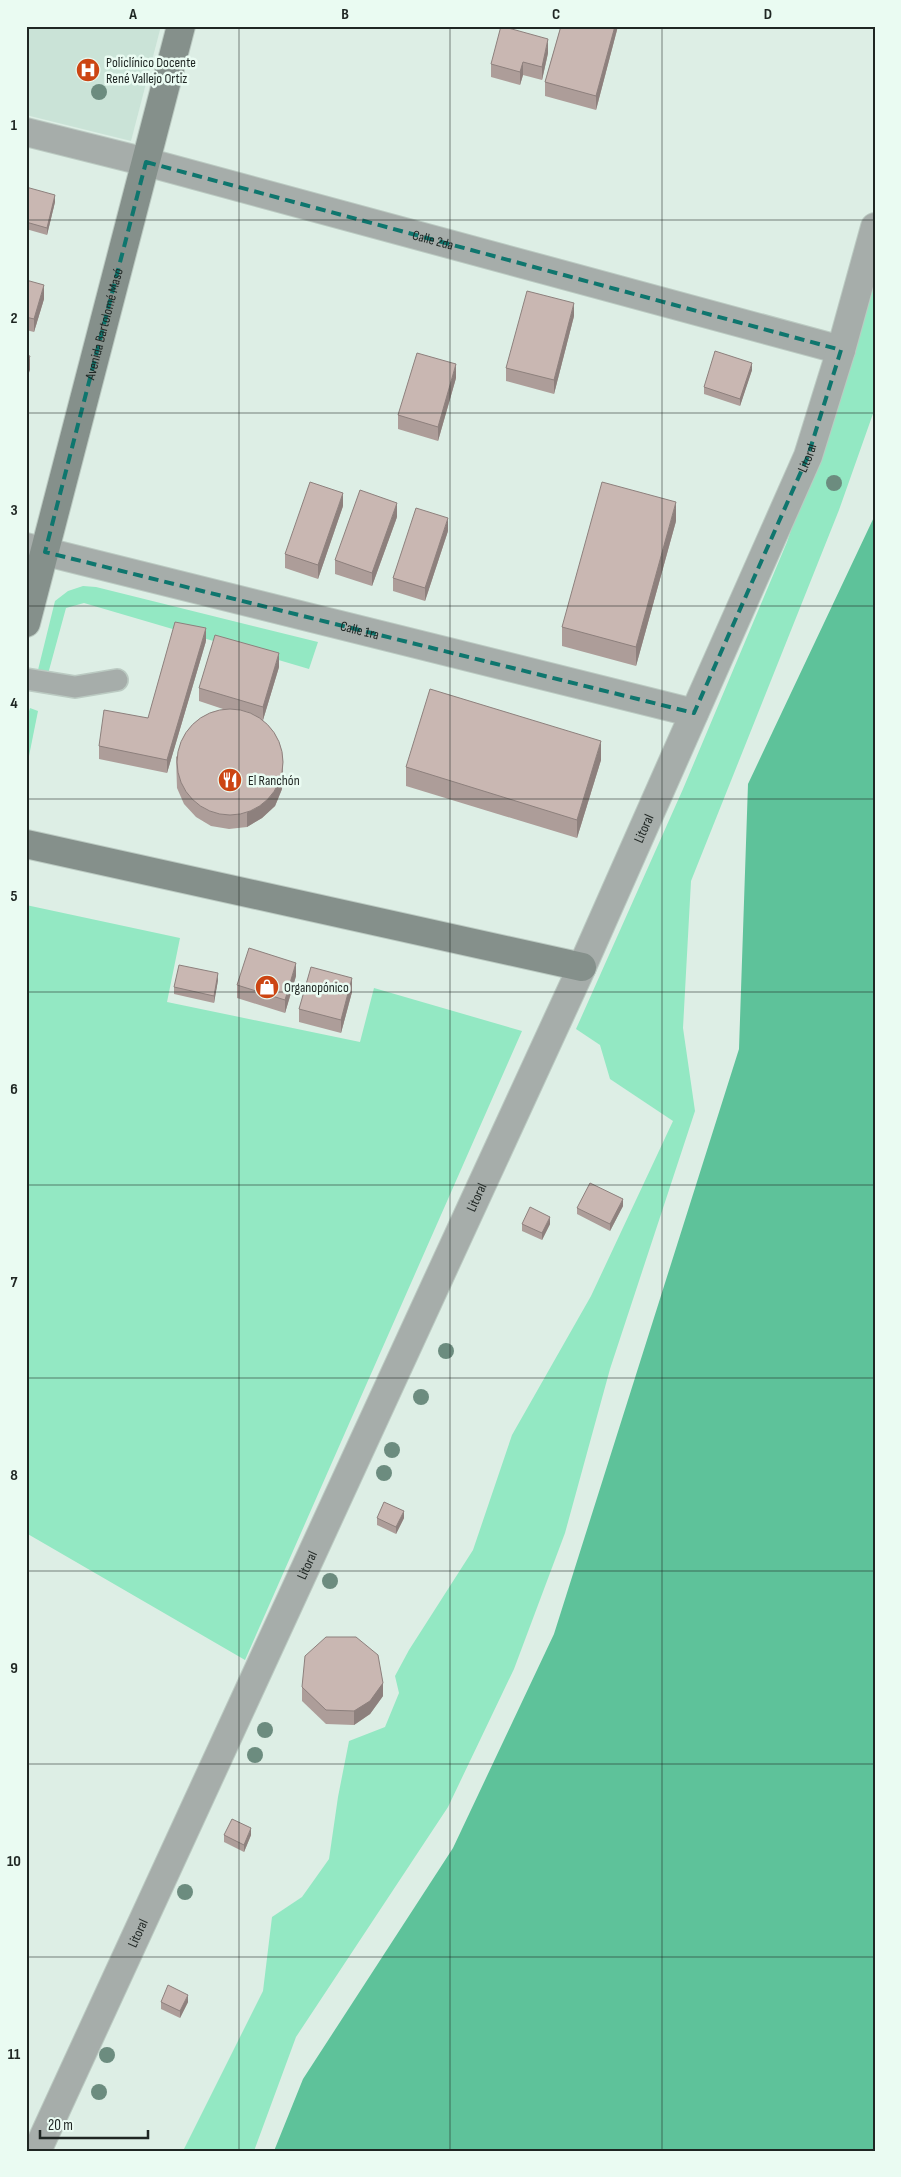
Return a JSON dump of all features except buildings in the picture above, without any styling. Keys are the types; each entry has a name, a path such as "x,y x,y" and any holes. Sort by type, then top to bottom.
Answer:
{"main road":[{"name":"Avenida Bartolomé Masó","path":"26,623 36,550 146,162 181,26"},
{"path":"26,844 582,967"}],"street":[{"name":"Calle 2da","path":"26,132 146,162 841,350"},
{"name":"Litoral","path":"37,2151 582,967 808,456 841,350 875,227"},
{"name":"Calle 1ra","path":"36,550 694,713"}],"lane":[{"path":"26,679 75,687 117,680"}],"highlighted area":[{"path":"146,162 841,350 808,456 694,713 45,552"}],"shaded area":[{"name":"Policlínico Docente René Vallejo Ortiz","path":"26,26 161,26 131,141 26,115"},
{"path":"875,281 875,408 839,510 691,881 683,1028 695,1111 610,1369 565,1533 514,1669 448,1807 296,2037 254,2151 183,2151 263,1991 272,1917 302,1897 329,1859 349,1741 385,1727 399,1693 395,1676 409,1650 473,1550 512,1435 591,1296 673,1121 610,1079 600,1045 576,1029 683,789 787,542"},
{"path":"875,515 875,2151 274,2151 303,2079 453,1848 554,1634 739,1049 748,784"},
{"path":"83,586 96,587 318,642 309,669 84,603 66,608 48,674 38,670 55,601 68,591"},
{"path":"30,708 38,711 26,771 26,721"},
{"path":"26,905 180,938 167,1002 360,1042 374,988 522,1031 245,1660 26,1533"}],"place":[{"name":"Policlínico Docente René Vallejo Ortiz","path":"88,70"},
{"name":"El Ranchón","path":"230,780"},
{"name":"Organopónico","path":"267,987"}]}
